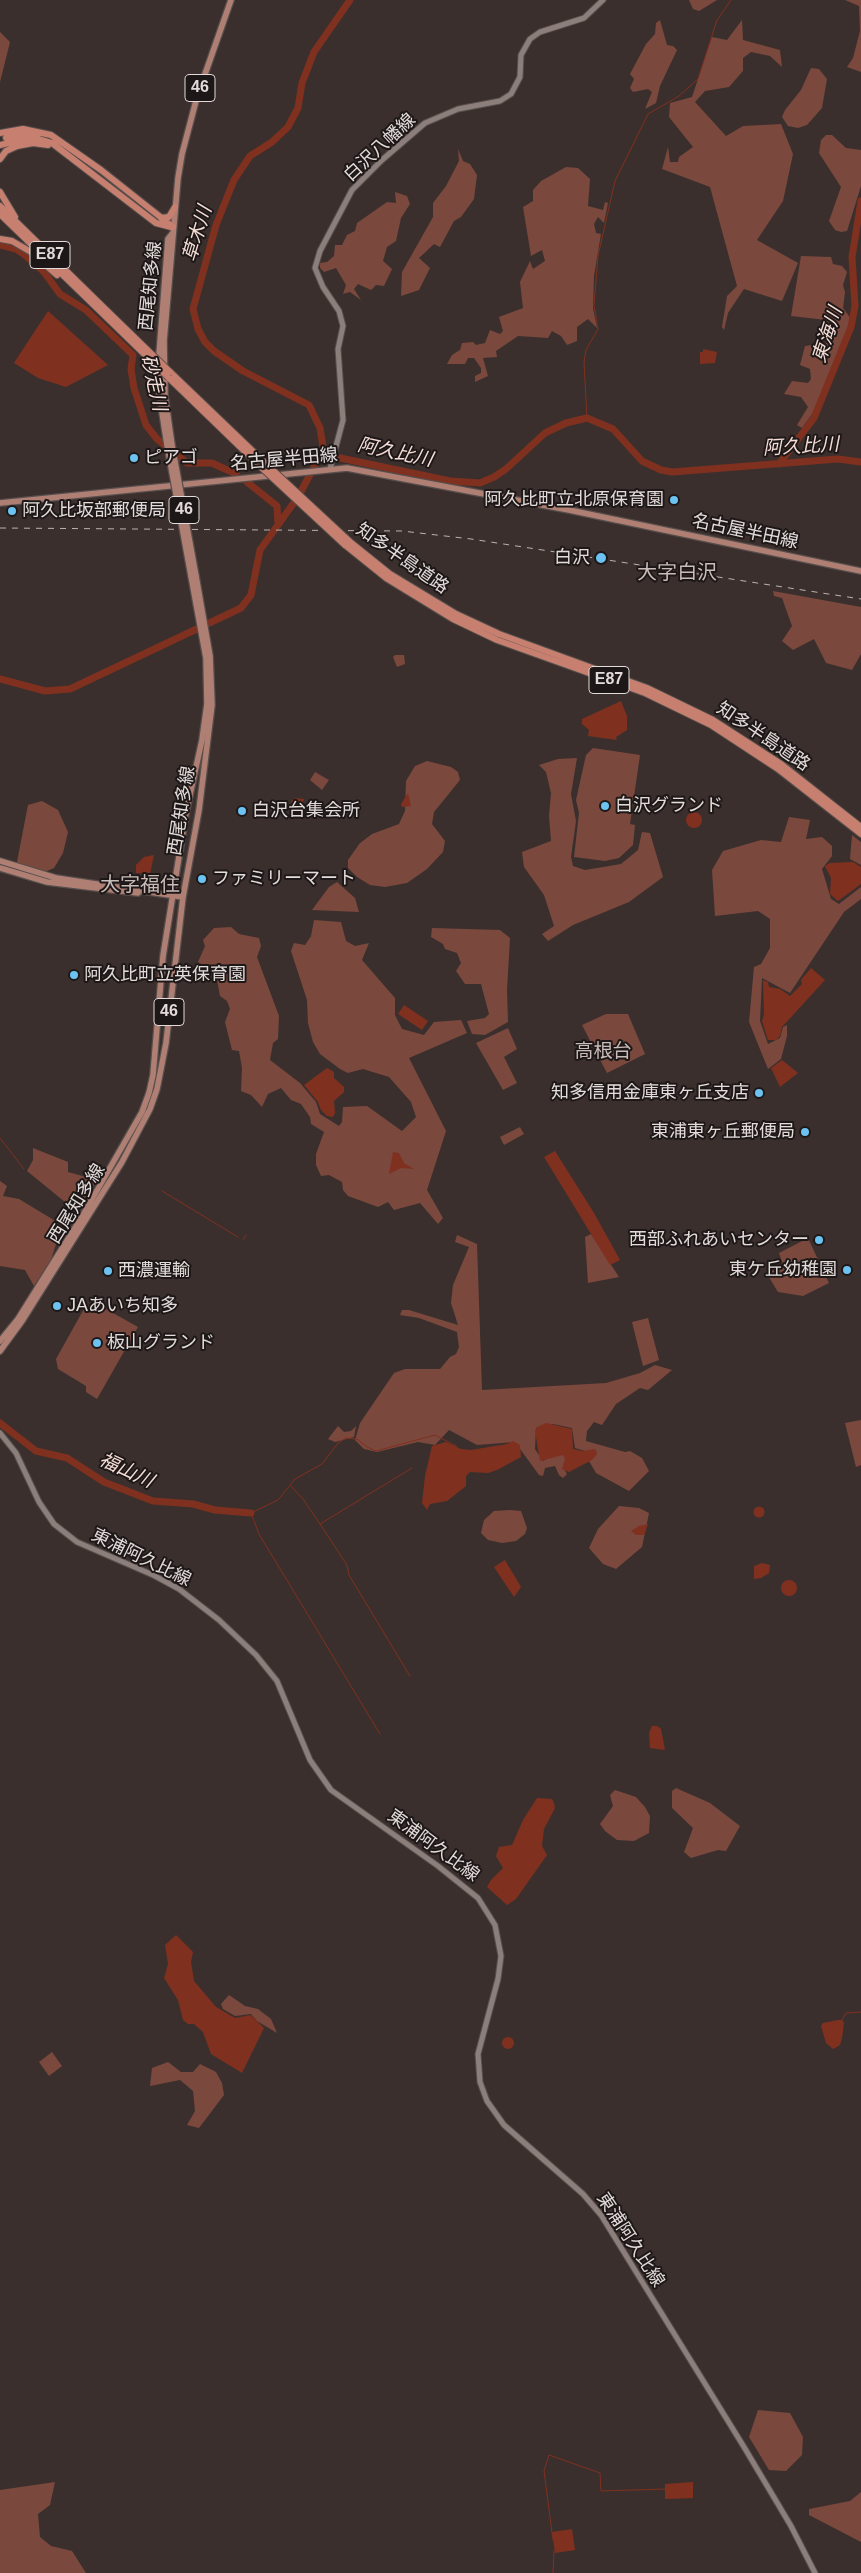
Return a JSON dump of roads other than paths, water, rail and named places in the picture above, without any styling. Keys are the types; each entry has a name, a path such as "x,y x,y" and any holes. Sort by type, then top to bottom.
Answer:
{"highway":[{"path":"0,133 30,129 45,132 101,170 172,230"},
{"path":"0,141 26,134 57,139"},
{"path":"0,145 17,139 34,138 48,141 63,150 156,224 172,230"},
{"path":"0,159 14,146 29,143 63,150"},
{"path":"0,192 14,215 65,265 66,270"},
{"name":"知多半島道路","path":"0,206 66,270 98,306 263,465 386,578 454,619 497,640 644,693 710,725 778,769 861,834"},
{"path":"159,218 167,219 175,207"},
{"name":"知多半島道路","path":"0,214 84,295 98,306"},
{"path":"0,239 12,241 31,252 73,289 84,295"},
{"name":"知多半島道路","path":"347,543 396,578 456,614 499,634 647,688 713,720 781,764 861,827"}],"main road":[{"name":"西尾知多線","path":"0,1351 122,1162 150,1109 157,1089 166,1043 183,897 199,810 212,705 213,681 159,393 158,368 161,307 168,239 172,230 182,154 191,119 231,0"},
{"name":"白沢八幡線","path":"330,469 343,420 338,349 343,326 339,311 323,287 315,268 320,250 352,190 382,160 425,123 458,109 500,101 511,94 520,77 521,55 530,39 540,32 584,18 603,0"},
{"name":"名古屋半田線","path":"0,503 317,470 360,470 861,571"},
{"name":"西尾知多線","path":"0,1341 18,1319 73,1231 142,1112 153,1074 163,956 207,704 208,683 204,633"},
{"path":"0,861 56,878 172,896"},
{"path":"0,868 47,882 183,897"},
{"name":"東浦阿久比線","path":"0,1434 16,1453 39,1502 54,1524 77,1542 153,1575 179,1589 219,1620 256,1655 277,1681 310,1760 330,1790 438,1866 478,1898 495,1925 501,1956 498,1979 478,2054 478,2072 484,2094 501,2121 578,2189 601,2215 744,2447 791,2526 815,2573"}],"waterway":[{"name":"草木川","path":"0,679 45,691 70,689 241,608 251,595 260,550 298,497 321,454 323,447 320,428 309,405 243,371 214,351 205,342 198,329 193,309 216,225 234,180 250,156 272,142 288,127 298,108 302,83 314,52 350,0"},
{"path":"587,418 584,362 586,350 598,329 594,305 598,256 615,181 648,114 679,96 698,79 717,20 731,0"},
{"name":"東海川","path":"779,464 814,418 851,327 855,306 852,257 861,201"},
{"name":"砂走川","path":"0,245 16,249 26,256 44,272 60,294 86,310 133,355 131,369 134,388 146,425 157,439 187,463 212,463 236,474"},
{"name":"阿久比川","path":"321,454 450,481 480,483 506,469 545,433 566,423 587,418 613,429 642,461 661,470 672,472 838,459 861,462"},
{"name":"砂走川","path":"247,482 277,506 278,524"},
{"path":"0,1138 24,1169"},
{"path":"162,1191 238,1237"},
{"path":"243,1240 246,1235"},
{"name":"福山川","path":"0,1423 36,1451 67,1458 104,1482 153,1501 193,1504 215,1510 251,1513"},
{"path":"380,1734 259,1534 251,1513 278,1500 295,1479 322,1464 338,1443 346,1438 357,1439 376,1451 435,1435 456,1446 457,1449"},
{"path":"291,1486 303,1499 320,1524 412,1468"},
{"path":"320,1524 347,1565 349,1575 410,1676"},
{"path":"842,2020 846,2013 861,2012"},
{"path":"553,2540 544,2471 549,2455 600,2473 601,2491 665,2489"},
{"path":"553,2573 554,2551"}],"railway":[{"path":"0,528 402,531 471,539 861,599"}],"place":[{"name":"ピアゴ","path":"134,458"},
{"name":"阿久比町立北原保育園","path":"674,500"},
{"name":"阿久比坂部郵便局","path":"12,511"},
{"name":"白沢","path":"601,558"},
{"name":"白沢グランド","path":"605,806"},
{"name":"白沢台集会所","path":"242,811"},
{"name":"ファミリーマート","path":"202,879"},
{"name":"阿久比町立英保育園","path":"74,975"},
{"name":"知多信用金庫東ヶ丘支店","path":"759,1093"},
{"name":"東浦東ヶ丘郵便局","path":"805,1132"},
{"name":"西部ふれあいセンター","path":"819,1240"},
{"name":"東ケ丘幼稚園","path":"847,1270"},
{"name":"西濃運輸","path":"108,1271"},
{"name":"JAあいち知多","path":"57,1306"},
{"name":"板山グランド","path":"97,1343"}],"district":[{"name":"大字白沢","path":"677,573"},
{"name":"大字福住","path":"140,885"},
{"name":"高根台","path":"603,1052"}]}
